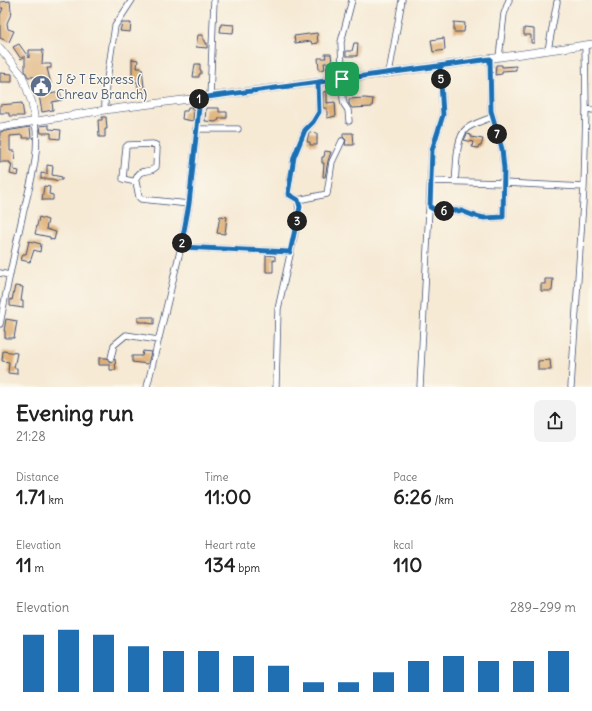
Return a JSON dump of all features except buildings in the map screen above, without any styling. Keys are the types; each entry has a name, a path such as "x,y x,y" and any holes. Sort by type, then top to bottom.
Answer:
{"street":[{"path":"105,110 105,93 115,26 132,0"},
{"path":"210,97 214,0"},
{"path":"349,121 348,110 343,101 341,39 352,0"},
{"path":"389,74 402,0"},
{"path":"499,58 504,14 509,0"},
{"path":"548,50 557,2"},
{"path":"0,127 105,110 389,74 589,45 589,109 571,387"},
{"path":"0,48 22,76 32,103 37,133 36,155 0,324"},
{"path":"430,207 435,210 462,211 484,218 503,217 504,169 502,149 491,111 490,59"},
{"path":"420,387 432,150 443,115 440,66"},
{"path":"318,82 319,112 313,122 305,130 292,162 288,194 298,200 328,194 332,162 342,141"},
{"path":"147,387 181,247 189,204 200,98"},
{"path":"455,182 458,151 462,135 475,123 492,116"},
{"path":"196,129 238,129"},
{"path":"135,182 123,178 126,147 130,144 156,145 156,167 137,174 135,182 138,197 141,199 189,204"},
{"path":"431,181 584,187"},
{"path":"276,387 278,309 299,214 298,200"},
{"path":"181,247 290,252"},
{"path":"0,273 9,276"},
{"path":"111,358 114,345 126,335 158,340"}],"place":[{"name":"J & T Express ( Chreav Branch)","path":"41,86"}],"route":[{"path":"342,79 318,82 200,98 189,204 181,247 290,252 300,207 298,200 288,194 292,162 305,130 313,122 319,112 318,82 389,74 440,66 443,115 432,150 430,207 433,210 459,210 484,218 503,217 504,169 502,149 496,132 494,119 491,114 490,59 389,74 342,79"}]}
